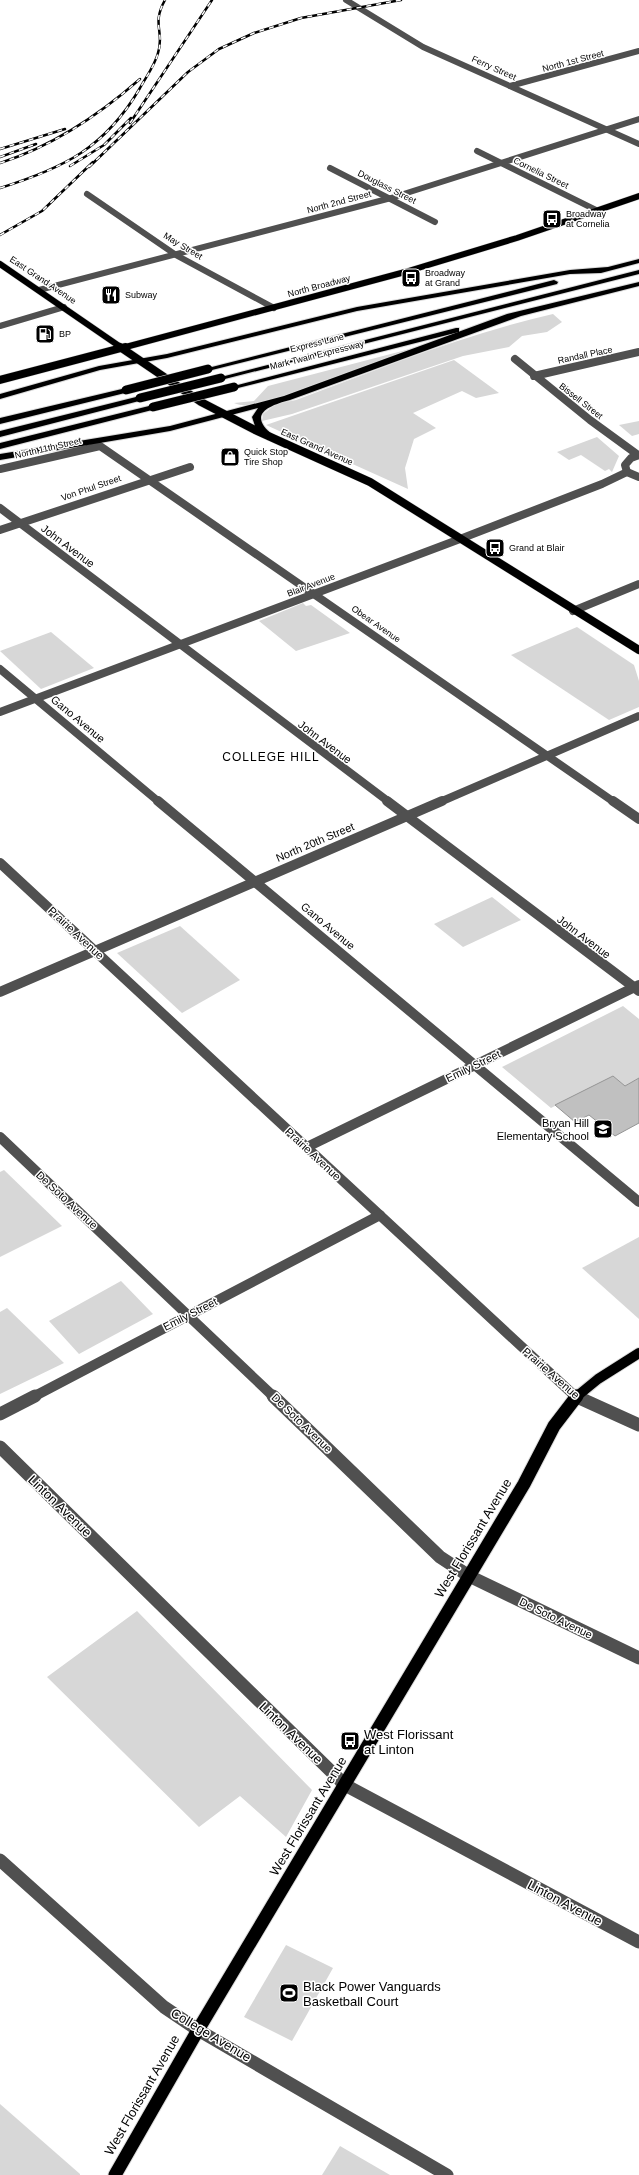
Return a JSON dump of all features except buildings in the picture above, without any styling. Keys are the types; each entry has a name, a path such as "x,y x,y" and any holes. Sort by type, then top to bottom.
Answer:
{"highway":[{"name":"Mark Twain Expressway","path":"0,421 639,261"},
{"path":"0,397 73,375 141,361 357,309 570,272 608,269"},
{"name":"Express Lane","path":"0,434 639,272"},
{"name":"Mark Twain Expressway","path":"0,446 639,284"},
{"path":"0,457 164,429 270,403 317,389 518,314"},
{"path":"270,403 258,412 256,419 258,426 271,438"}],"main road":[{"name":"North Broadway","path":"0,380 274,308 451,259 639,196"},
{"name":"East Grand Avenue","path":"0,264 201,402 223,415 271,438 370,482 629,646 639,655"},
{"name":"East Grand Avenue","path":"629,646 639,650"},
{"name":"West Florissant Avenue","path":"115,2175 198,2030 469,1576 560,1419 576,1397 595,1381 639,1353"}],"street":[{"name":"Ferry Street","path":"346,0 422,46 639,144"},
{"name":"North 1st Street","path":"510,86 582,68 639,51"},
{"name":"North 2nd Street","path":"39,290 391,198 499,162 639,119"},
{"name":"Cornelia Street","path":"477,151 598,210"},
{"name":"Douglass Street","path":"330,168 391,198 435,222"},
{"name":"May Street","path":"86,194 176,254 274,308"},
{"path":"0,326 64,307"},
{"name":"Randall Place","path":"534,376 639,352"},
{"name":"Bissell Street","path":"515,359 534,376 638,455"},
{"name":"North 11th Street","path":"0,469 100,446"},
{"name":"Obear Avenue","path":"100,446 639,819"},
{"path":"638,455 626,461 625,465 627,472 639,477"},
{"name":"Von Phul Street","path":"0,530 149,479 190,467"},
{"name":"Blair Avenue","path":"0,712 460,539 602,484 627,472"},
{"name":"John Avenue","path":"0,508 179,645 637,988"},
{"path":"573,611 639,584"},
{"name":"Gano Avenue","path":"0,669 639,1202"},
{"name":"North 20th Street","path":"0,992 94,950 639,716"},
{"name":"Prairie Avenue","path":"0,863 576,1397 639,1425"},
{"name":"Emily Street","path":"307,1147 475,1064 637,988"},
{"name":"De Soto Avenue","path":"0,1137 189,1314 440,1557 469,1576 639,1658"},
{"name":"Emily Street","path":"0,1414 380,1215"},
{"name":"Linton Avenue","path":"0,1447 345,1785 639,1942"},
{"name":"College Avenue","path":"0,1860 164,2007 198,2030 447,2175"}],"shaded area":[{"path":"553,314 562,322 547,332 522,336 509,347 463,356 292,414 262,421 263,414 276,404 296,400 391,364 488,331"},
{"path":"429,344 258,404 239,405 234,403 254,401 268,386"},
{"path":"454,360 499,393 476,398 462,391 413,413 436,428 414,439 405,468 408,489 266,425"},
{"path":"639,421 639,434 632,436 619,425"},
{"path":"597,437 619,456 612,472 609,469 605,471 581,455 569,460 557,452"},
{"path":"303,603 306,606 311,605 350,633 296,651 259,621"},
{"path":"577,627 634,665 639,681 639,707 609,720 511,655"},
{"path":"51,632 94,668 41,689 0,651"},
{"path":"492,897 521,920 463,947 434,924"},
{"path":"180,926 240,980 182,1013 117,953"},
{"path":"623,1006 639,1019 639,1078 625,1086 613,1076 551,1108 502,1067"},
{"path":"4,1170 62,1226 0,1257 0,1172"},
{"path":"639,1237 639,1319 582,1268"},
{"path":"121,1281 153,1314 79,1354 49,1321"},
{"path":"7,1308 64,1363 0,1394 0,1312"},
{"path":"137,1611 312,1790 286,1837 240,1796 199,1827 47,1677"},
{"name":"Black Power Vanguards Basketball Court","path":"286,1945 333,1968 292,2041 244,2017"},
{"path":"0,2104 80,2174 80,2175 0,2175"},
{"path":"340,2146 390,2175 322,2175"}],"railway":[{"path":"0,188 44,172 81,153 97,141 127,109 155,62 160,46 158,22 165,0"},
{"path":"130,123 212,0"},
{"path":"89,167 188,72 219,49 254,33 301,18 401,0"},
{"path":"0,163 20,156 57,139 108,105 140,79"},
{"path":"70,166 104,145 131,118"},
{"path":"0,149 65,129"},
{"path":"0,157 36,144"},
{"path":"0,235 42,211 93,162"}],"place":[{"name":"Broadway at Cornelia","path":"552,219"},
{"name":"Broadway at Grand","path":"411,278"},
{"name":"Subway","path":"111,295"},
{"name":"BP","path":"45,334"},
{"name":"Quick Stop Tire Shop","path":"230,457"},
{"name":"Grand at Blair","path":"495,548"},
{"name":"Bryan Hill Elementary School","path":"603,1129"},
{"name":"West Florissant at Linton","path":"350,1741"},
{"name":"Black Power Vanguards Basketball Court","path":"289,1993"}],"district":[{"name":"COLLEGE HILL","path":"271,757"}]}
